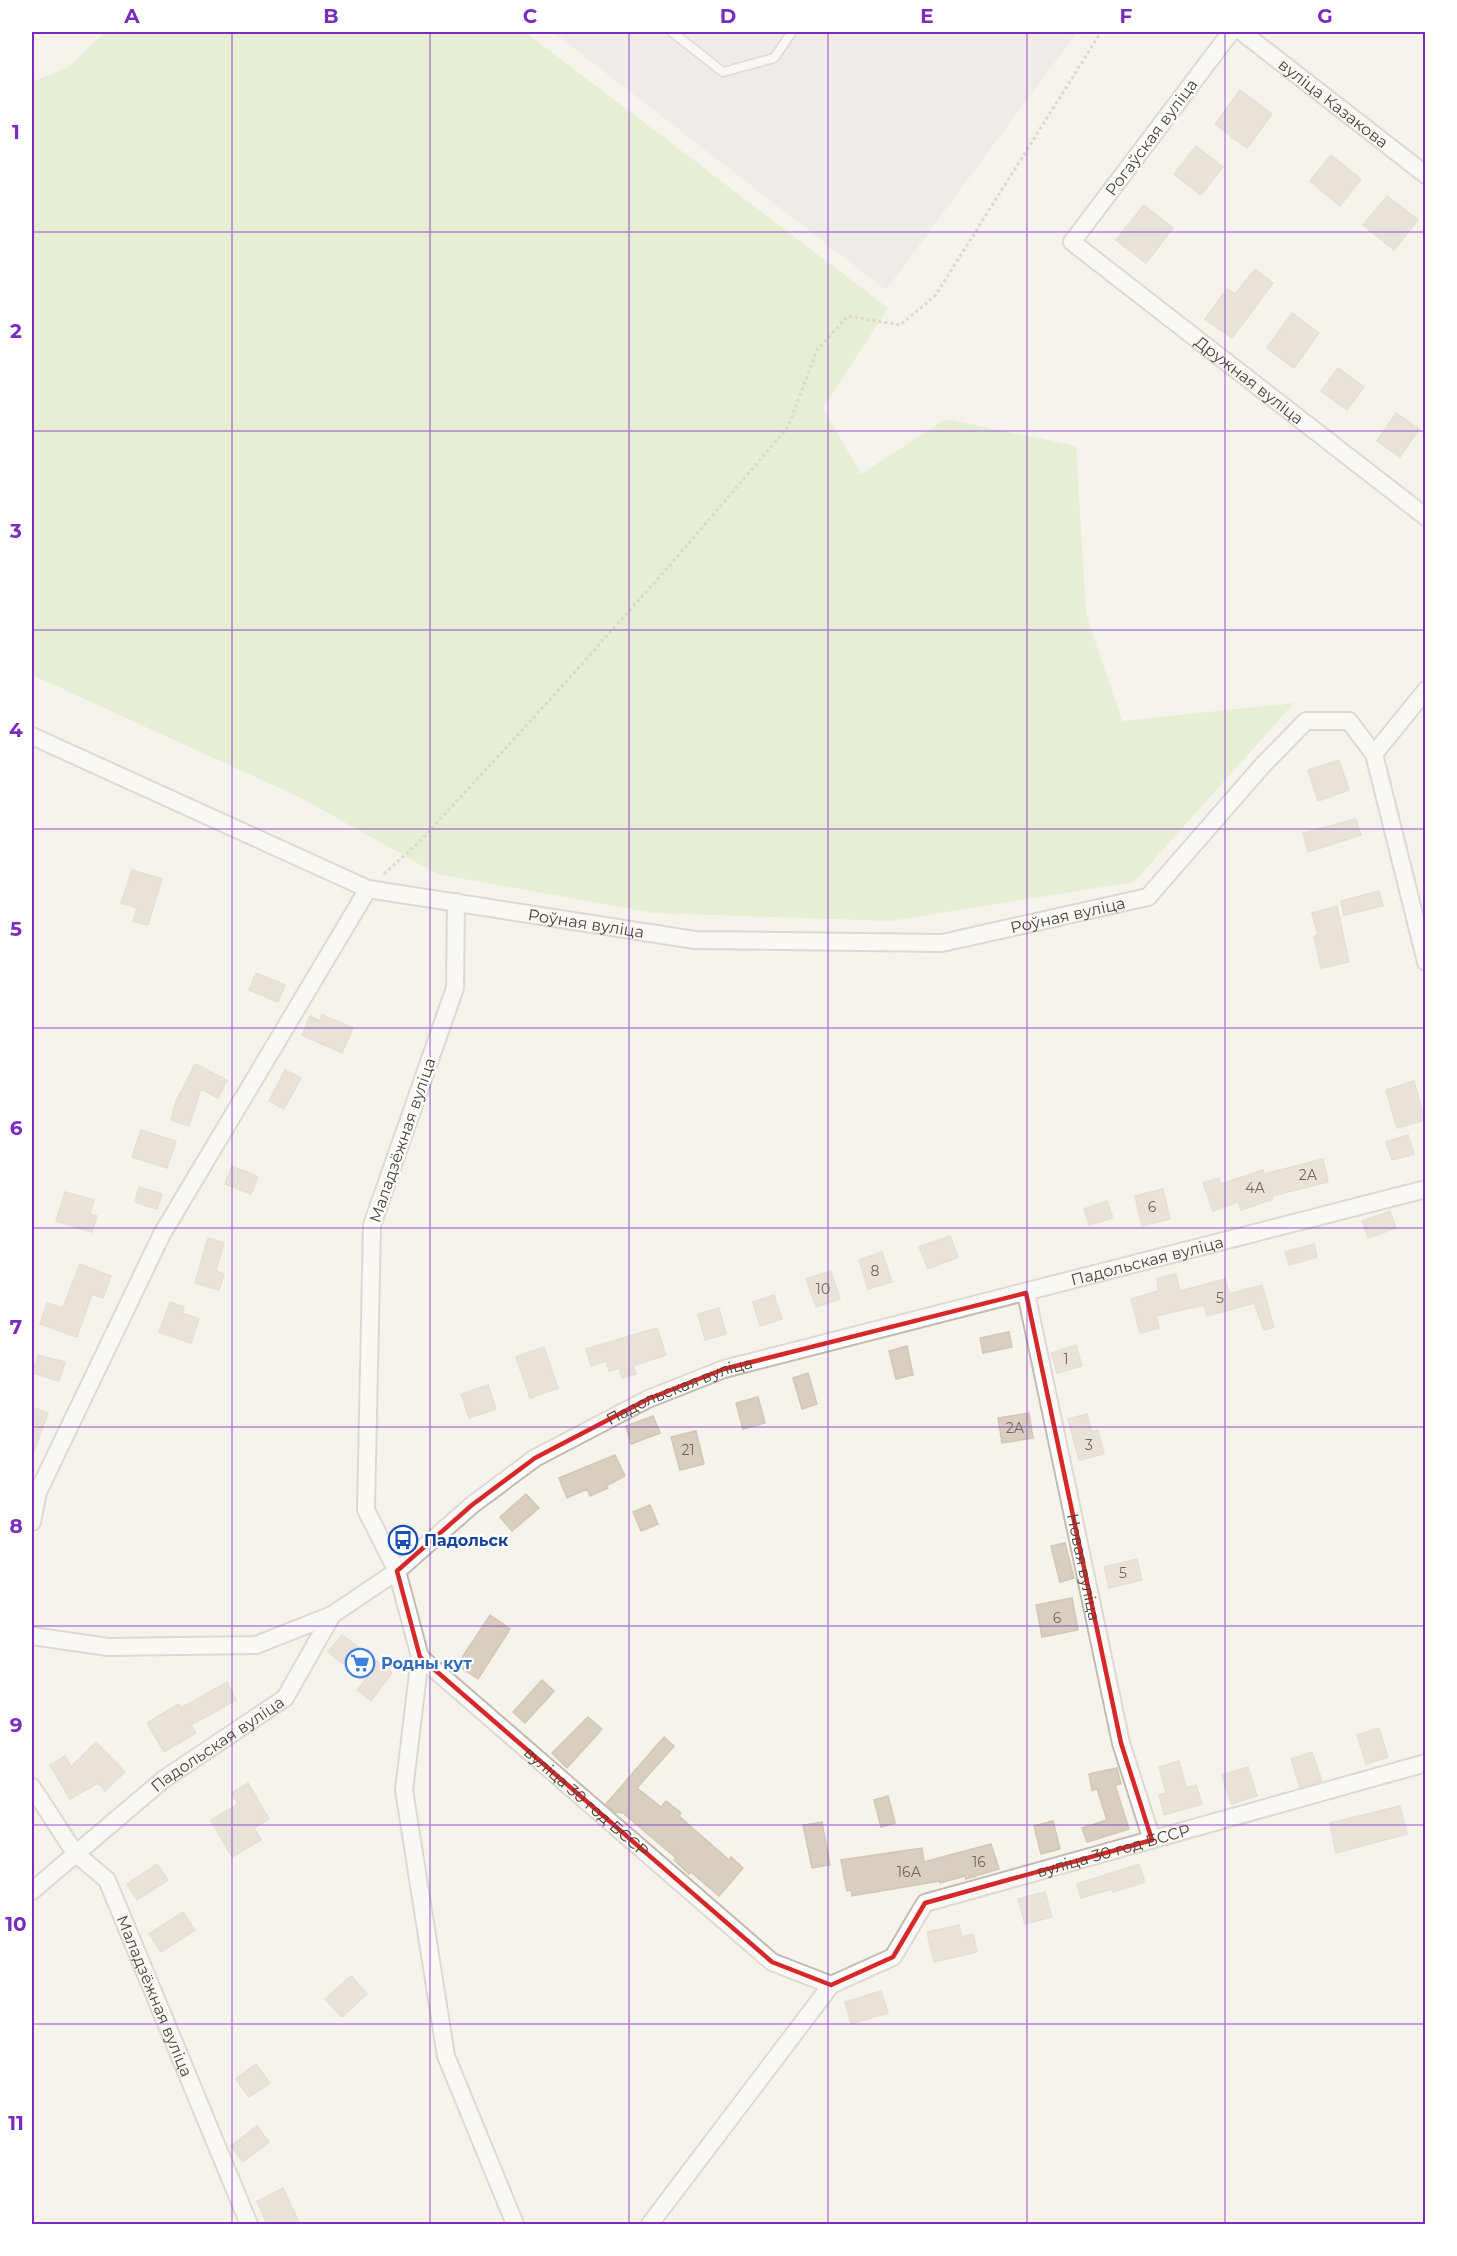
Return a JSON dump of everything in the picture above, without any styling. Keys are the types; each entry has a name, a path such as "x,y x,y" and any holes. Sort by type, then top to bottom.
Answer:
{"street":[{"name":"Рогаўская вуліца","path":"1072,242 1231,32"},
{"name":"вуліца Казакова","path":"1242,32 1425,175"},
{"name":"Дружная вуліца","path":"1072,242 1425,517"},
{"path":"1374,754 1425,690"},
{"name":"Роўная вуліца","path":"456,902 695,940 942,943 1148,897 1262,766 1306,721 1349,721 1374,754 1425,962"},
{"path":"32,736 368,888 456,902"},
{"path":"32,1522 38,1492 162,1234 368,888"},
{"name":"Маладзёжная вуліца","path":"397,1571 366,1510 372,1225 456,988 456,902"},
{"name":"Падольская вуліца","path":"32,1891 164,1779 285,1698 332,1615 397,1571 471,1504 535,1458 648,1399 724,1369 1425,1189"},
{"name":"Новая вуліца","path":"1026,1293 1121,1743 1152,1840"},
{"path":"397,1571 420,1657 404,1790 446,2056 515,2224"},
{"path":"32,1636 108,1647 256,1645 332,1615"},
{"name":"вуліца 30 год БССР","path":"420,1657 772,1962 831,1985"},
{"name":"вуліца 30 год БССР","path":"650,2224 831,1985 893,1957 925,1903 1425,1763"},
{"name":"Маладзёжная вуліца","path":"32,1787 75,1853 106,1880 249,2224"}],"lane":[{"path":"672,32 723,72 774,58 792,32"}],"path":[{"path":"368,888 420,841 547,703 671,564 788,427 817,350 848,316 900,325 935,296 1101,32"}],"highlighted area":[{"path":"1026,1293 1121,1743 1152,1840 925,1903 893,1957 831,1985 772,1962 420,1657 397,1571 472,1505 535,1458 648,1399 724,1369"}],"shaded area":[{"path":"553,32 1077,32 886,290"}],"green space":[{"path":"105,32 525,32 888,308 823,408 861,474 946,419 1076,446 1086,614 1122,721 1294,703 1134,882 891,921 653,913 437,874 301,798 32,675 32,82 69,67"}],"building":[{"path":"1240,90 1272,114 1247,148 1215,124"},
{"path":"1196,146 1223,167 1201,195 1174,174"},
{"path":"1331,155 1361,179 1340,206 1310,181"},
{"path":"1387,196 1418,220 1394,250 1363,225"},
{"path":"1144,205 1173,228 1146,263 1116,240"},
{"path":"1255,269 1273,283 1232,338 1205,319 1227,289 1235,294"},
{"path":"1292,313 1319,333 1294,368 1267,348"},
{"path":"1338,368 1364,387 1347,410 1321,391"},
{"path":"1396,413 1419,429 1400,457 1377,441"},
{"path":"1339,760 1349,790 1318,801 1308,770"},
{"path":"1356,819 1361,835 1308,852 1303,833"},
{"path":"132,870 162,879 148,925 133,921 137,908 121,903"},
{"path":"1379,891 1383,906 1344,915 1341,901"},
{"path":"1337,906 1349,962 1321,968 1314,936 1318,935 1312,913"},
{"path":"256,973 285,985 278,1002 249,990"},
{"path":"322,1015 353,1028 342,1053 302,1035 310,1016 320,1021"},
{"path":"195,1064 227,1080 218,1098 201,1089 189,1126 171,1120 176,1101"},
{"path":"285,1070 301,1078 284,1109 269,1101"},
{"path":"1414,1081 1425,1120 1397,1128 1386,1090"},
{"path":"141,1130 176,1141 167,1168 132,1157"},
{"path":"1408,1135 1414,1154 1392,1160 1386,1142"},
{"path":"1323,1159 1328,1182 1272,1196 1273,1199 1241,1210 1238,1202 1213,1211 1203,1183 1219,1178 1221,1184 1263,1170 1264,1174"},
{"path":"232,1166 258,1177 251,1194 225,1184"},
{"path":"139,1187 162,1194 157,1209 135,1202"},
{"path":"1163,1189 1170,1219 1142,1226 1135,1196"},
{"path":"65,1192 94,1200 90,1214 97,1216 92,1232 56,1221"},
{"path":"1107,1201 1113,1218 1089,1225 1084,1209"},
{"path":"1390,1211 1396,1228 1368,1238 1362,1221"},
{"path":"950,1236 958,1257 928,1269 919,1247"},
{"path":"208,1238 224,1243 216,1271 224,1274 219,1290 195,1283"},
{"path":"1314,1244 1317,1257 1289,1265 1285,1252"},
{"path":"882,1252 892,1282 868,1289 859,1260"},
{"path":"80,1264 111,1276 103,1298 92,1294 77,1337 40,1324 47,1303 63,1308"},
{"path":"831,1271 840,1299 816,1307 806,1279"},
{"path":"1176,1274 1180,1291 1225,1279 1229,1294 1262,1285 1274,1327 1264,1330 1254,1303 1207,1316 1204,1305 1156,1316 1159,1328 1140,1333 1131,1299 1158,1291 1157,1278"},
{"path":"774,1295 782,1319 760,1326 753,1302"},
{"path":"170,1302 184,1307 182,1313 199,1319 191,1343 159,1332"},
{"path":"719,1308 726,1334 705,1340 698,1314"},
{"path":"657,1328 666,1355 633,1366 636,1374 622,1378 619,1368 609,1371 606,1361 591,1366 586,1349"},
{"path":"1009,1332 1012,1347 983,1353 980,1338"},
{"path":"1076,1345 1082,1366 1057,1373 1051,1353"},
{"path":"907,1346 913,1375 896,1379 889,1351"},
{"path":"544,1347 558,1388 530,1398 516,1357"},
{"path":"38,1355 65,1362 59,1381 33,1373"},
{"path":"808,1373 817,1404 802,1409 793,1378"},
{"path":"488,1385 496,1409 469,1418 461,1394"},
{"path":"758,1397 765,1423 743,1429 736,1403"},
{"path":"32,1407 48,1413 33,1454 32,1454"},
{"path":"1029,1413 1033,1438 1002,1443 998,1418"},
{"path":"1087,1414 1092,1432 1098,1430 1104,1454 1079,1460 1068,1419"},
{"path":"653,1416 660,1433 631,1444 626,1426"},
{"path":"696,1431 704,1464 680,1470 671,1437"},
{"path":"615,1455 625,1476 606,1486 608,1488 590,1496 587,1489 567,1498 559,1478"},
{"path":"526,1494 539,1508 512,1531 500,1517"},
{"path":"650,1505 658,1524 641,1531 633,1512"},
{"path":"1065,1543 1074,1578 1060,1582 1051,1546"},
{"path":"1137,1559 1142,1580 1109,1588 1104,1567"},
{"path":"1072,1598 1078,1630 1042,1637 1036,1605"},
{"path":"490,1615 510,1629 478,1679 457,1665"},
{"name":"Родны кут","path":"342,1635 392,1673 371,1701 357,1690 365,1681 328,1652"},
{"path":"542,1680 554,1691 525,1723 513,1712"},
{"path":"227,1682 236,1700 191,1725 196,1733 164,1752 147,1723 178,1704 181,1708"},
{"path":"588,1717 602,1729 567,1768 552,1753"},
{"path":"1379,1728 1388,1757 1366,1764 1357,1735"},
{"path":"664,1737 674,1746 637,1788 661,1807 666,1801 681,1813 679,1816 729,1860 731,1857 743,1868 719,1896 691,1872 689,1874 674,1860 676,1858 623,1813 615,1812 606,1804"},
{"path":"96,1742 125,1772 105,1791 98,1783 70,1799 50,1765 65,1756 71,1767"},
{"path":"1312,1752 1322,1781 1300,1787 1291,1759"},
{"path":"1179,1761 1186,1788 1196,1785 1202,1804 1164,1815 1159,1795 1166,1793 1159,1767"},
{"path":"1248,1767 1257,1796 1231,1804 1222,1775"},
{"path":"1117,1768 1121,1784 1115,1785 1129,1829 1087,1842 1082,1828 1107,1820 1097,1789 1092,1790 1089,1774"},
{"path":"248,1783 269,1819 254,1828 261,1840 232,1857 211,1820 238,1804 232,1793"},
{"path":"888,1796 895,1823 881,1827 874,1800"},
{"path":"1400,1806 1407,1834 1336,1853 1330,1823"},
{"path":"1053,1821 1060,1849 1041,1854 1034,1826"},
{"path":"822,1822 830,1865 812,1868 803,1825"},
{"path":"991,1844 999,1869 966,1879 965,1876 940,1883 940,1881 852,1896 851,1890 847,1891 841,1860 922,1848 924,1862"},
{"path":"157,1864 168,1880 137,1900 127,1884"},
{"path":"1139,1864 1145,1882 1113,1892 1112,1889 1081,1898 1077,1884"},
{"path":"1045,1892 1052,1917 1025,1924 1018,1899"},
{"path":"183,1912 195,1930 161,1952 149,1934"},
{"path":"959,1925 962,1937 973,1934 977,1952 934,1962 927,1932"},
{"path":"351,1976 367,1994 342,2017 325,1999"},
{"path":"881,1991 888,2013 851,2024 845,2002"},
{"path":"256,2064 270,2083 249,2097 236,2079"},
{"path":"257,2126 269,2142 243,2162 231,2146"},
{"path":"283,2188 300,2224 267,2224 257,2201"}],"place":[{"name":"Падольск","path":"403,1540"},
{"name":"Родны кут","path":"360,1663"}]}
